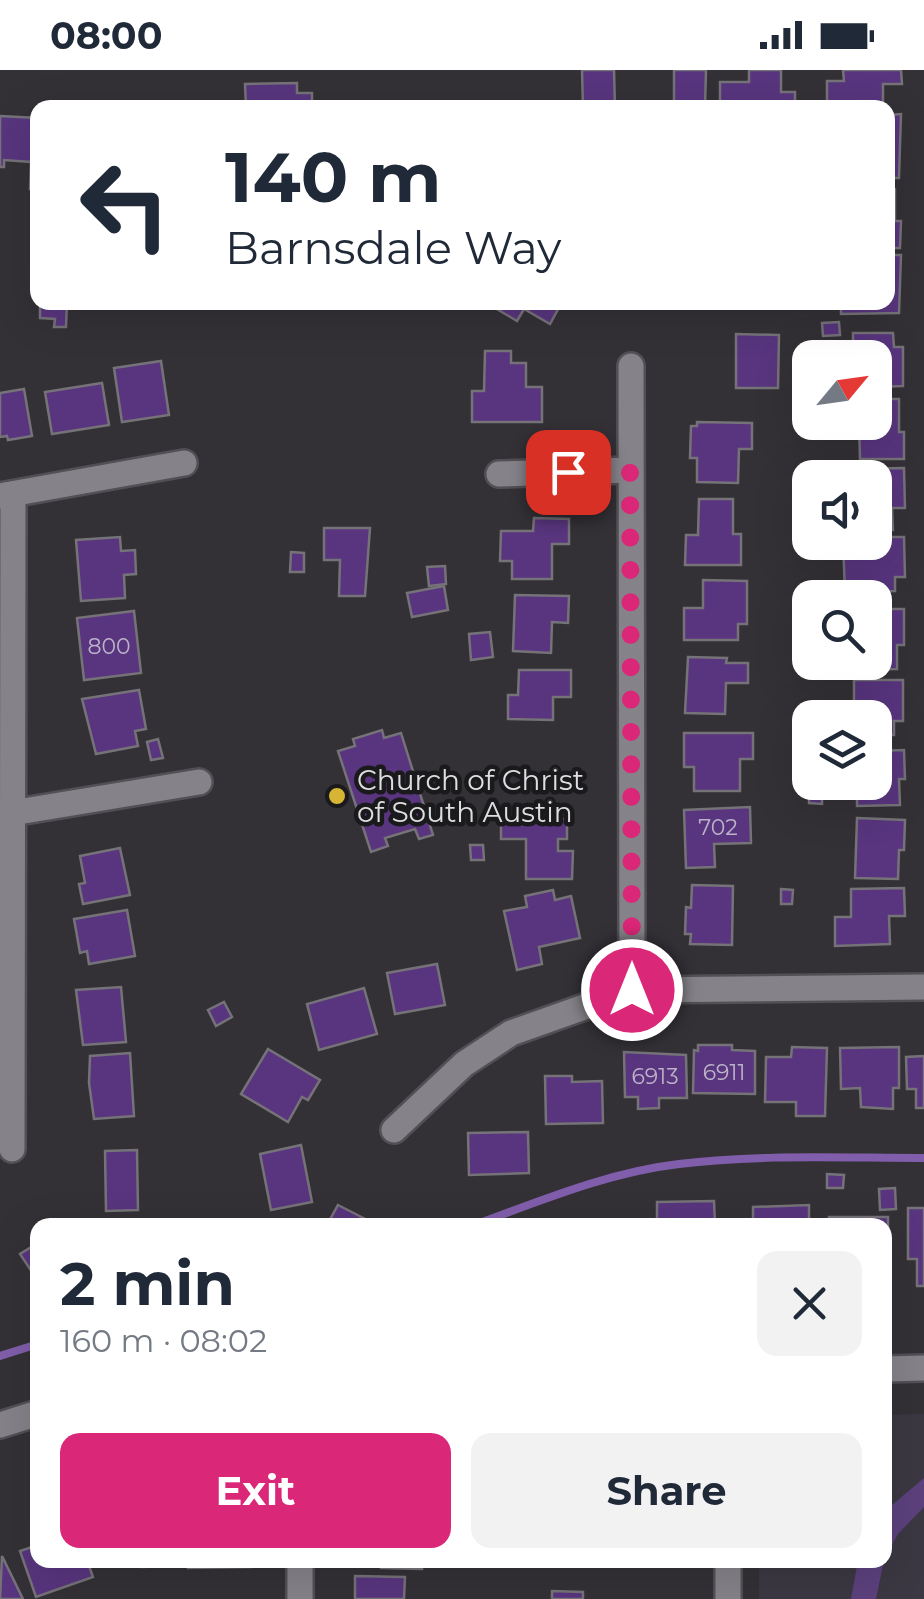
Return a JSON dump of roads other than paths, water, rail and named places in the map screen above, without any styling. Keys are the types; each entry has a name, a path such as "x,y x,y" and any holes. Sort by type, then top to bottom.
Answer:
{"street":[{"path":"631,366 632,990"},
{"path":"12,1149 6,495 184,464"},
{"path":"499,474 630,470"},
{"path":"7,814 199,782"},
{"path":"394,1130 464,1064 511,1033 632,990 924,987"},
{"path":"892,1368 924,1368"},
{"path":"0,1425 30,1416"},
{"path":"300,1568 300,1599"},
{"path":"728,1568 728,1599"}],"waterway":[{"path":"493,1218 601,1180 679,1164 771,1158 924,1158"},
{"path":"0,1356 30,1347"}],"place":[{"name":"Church of Christ of South Austin","path":"337,796"}]}
